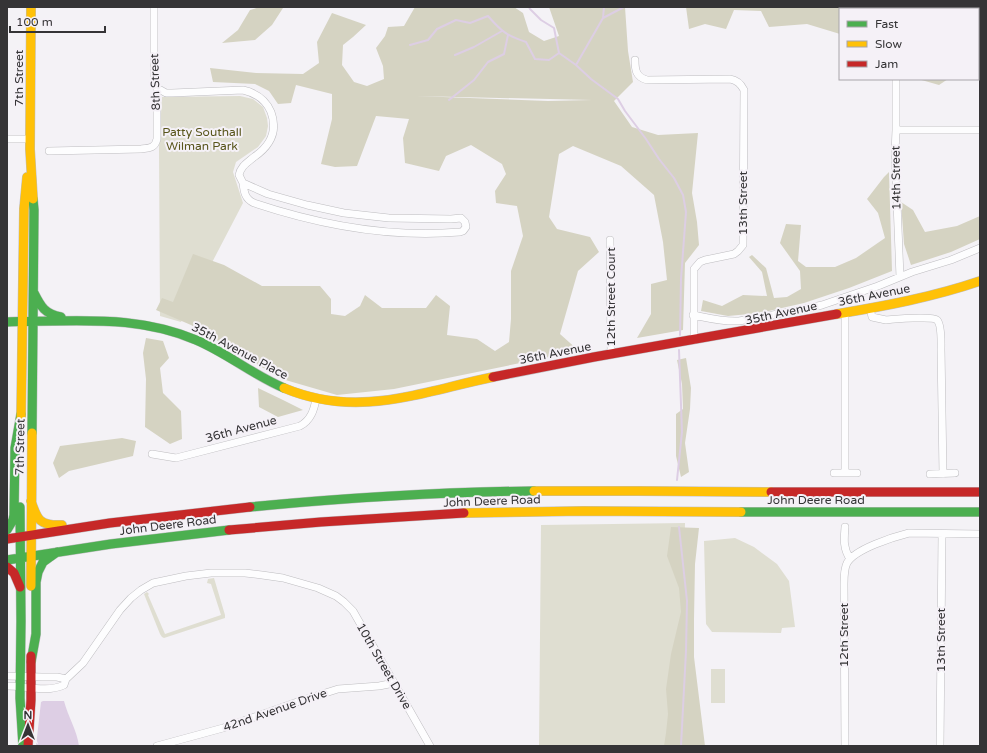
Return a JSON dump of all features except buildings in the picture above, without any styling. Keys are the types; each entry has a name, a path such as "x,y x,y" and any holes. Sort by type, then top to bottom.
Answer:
{"main road":[{"name":"7th Street","path":"28,746 31,687 30,556 34,293 34,210 30,149 31,7"},
{"name":"7th Street","path":"23,746 20,698 22,322 24,209 30,149"},
{"name":"36th Avenue","path":"316,399 350,403 368,403 393,400 525,370 916,299 956,289 980,281"},
{"path":"34,293 46,312 68,320"},
{"name":"35th Avenue Place","path":"7,322 68,320 121,321 136,322 158,327 183,334 213,349 272,383 293,392 316,399"},
{"path":"7,530 13,520 14,515 16,448 21,414"},
{"name":"John Deere Road","path":"7,539 99,525 180,515 307,502 423,494 585,491 980,492"},
{"path":"31,501 37,518 45,524 51,525 69,524 132,515 180,515"},
{"name":"John Deere Road","path":"7,560 60,551 164,537 289,524 428,515 542,511 980,512"},
{"path":"31,662 36,634 36,582 38,572 44,562 52,555 60,551"},
{"path":"7,567 14,572 20,587"}],"street":[{"name":"8th Street","path":"49,151 141,149 153,147 157,138 157,88 154,80 154,7"},
{"name":"13th Street","path":"635,60 638,76 647,80 730,79 740,83 744,90 743,245 738,252 734,254 705,260 700,262 694,269 694,340"},
{"name":"14th Street","path":"896,80 895,153 900,277"},
{"path":"157,88 166,93 243,90 250,92 265,102 273,118 273,134 271,140 262,151 245,163 241,168 239,175 243,183 246,196 254,203 304,218 374,231 410,233 460,232 464,231 466,227 464,220 461,218 389,218 349,213 268,194 243,183"},
{"path":"896,130 980,130"},
{"path":"7,139 30,139"},
{"path":"341,226 350,223 352,217 349,213"},
{"name":"12th Street Court","path":"610,240 611,354"},
{"name":"35th Avenue","path":"693,315 729,322 748,320 822,305 878,286 912,272 951,260 980,248"},
{"path":"870,308 872,317 879,319 928,318 939,321 943,474"},
{"path":"845,313 845,473"},
{"name":"36th Avenue","path":"152,454 176,458 300,426 312,415 316,399"},
{"path":"834,473 857,473"},
{"path":"930,474 955,473"},
{"path":"845,526 844,548 850,559 865,548 909,533 980,534"},
{"name":"13th Street","path":"940,746 942,534"},
{"name":"12th Street","path":"845,746 844,580 845,568 850,559"},
{"name":"10th Street Drive","path":"31,687 46,688 64,685 66,678 83,663 120,610 138,592 153,583 186,576 206,574 245,573 284,578 310,585 330,593 344,602 353,611 430,746"},
{"path":"7,676 57,676 66,678"},
{"name":"42nd Avenue Drive","path":"157,746 223,728 338,689 379,686 394,682"},
{"path":"7,686 31,687"}],"green space":[{"name":"Patty Southall Wilman Park","path":"240,96 253,99 263,107 268,126 266,136 258,147 236,162 233,172 243,203 181,322 160,316 159,148 162,97"},
{"path":"685,523 681,746 539,746 541,525"},
{"path":"735,538 754,547 777,564 789,581 795,627 782,628 781,633 712,632 706,624 704,541"},
{"path":"214,578 225,618 164,638 162,637 144,594 147,592 149,594 148,595 165,634 221,615 211,584 207,583 208,579"},
{"path":"711,669 725,669 725,703 711,703"}],"shaded area":[{"path":"260,7 292,7 283,8 272,25 255,40 222,43 238,30 250,10"},
{"path":"415,7 514,7 523,13 529,32 544,41 559,36 549,7 625,7 628,51 633,82 614,101 632,127 658,135 698,133 692,193 699,245 685,263 683,330 637,338 651,314 651,284 667,280 663,242 654,195 621,166 573,146 559,154 549,217 557,229 590,237 599,252 578,271 560,334 579,351 394,389 337,395 282,379 191,325 156,310 162,298 173,302 193,254 224,265 262,286 320,286 331,299 331,314 345,316 360,306 365,295 382,308 426,308 436,295 450,306 447,335 477,339 495,351 509,342 511,319 511,271 523,236 517,206 496,203 495,191 506,174 502,164 471,145 446,156 439,171 405,163 403,138 409,119 376,116 357,166 335,167 321,164 332,119 332,94 296,85 291,103 278,104 269,91 255,84 213,82 210,68 256,73 303,74 319,63 317,42 332,13 366,25 343,45 342,65 354,82 367,86 384,79 383,66 376,48 385,36 388,27 404,26","holes":["416,96 592,100 548,101"]},
{"path":"686,7 849,7 839,8 839,34 807,24 769,27 761,11 734,10 726,29 705,24 689,29"},
{"path":"980,27 979,70 979,28"},
{"path":"922,80 946,80 939,85"},
{"path":"889,172 892,271 849,288 804,303 760,313 728,316 701,311 703,300 722,306 743,295 767,296 762,272 749,257 752,255 766,268 774,298 787,297 801,289 800,271 780,243 786,224 801,225 798,261 806,267 835,267 856,258 885,238 878,213 867,199"},
{"path":"901,202 913,210 925,232 957,226 980,216 980,239 951,252 911,265 904,244"},
{"path":"146,338 163,341 169,358 160,368 163,393 181,411 182,439 170,444 145,427 146,379 143,353"},
{"path":"686,358 691,388 690,409 685,443 689,472 681,477 676,456 676,414 683,409 682,384 677,360"},
{"path":"258,388 303,410 278,417 259,407"},
{"path":"122,438 136,441 133,456 69,471 59,478 53,463 60,446"},
{"path":"671,527 699,528 695,564 694,657 705,746 664,746 668,714 666,689 671,654 681,612 679,588 667,556"},
{"path":"64,701 79,746 36,746 41,702"}],"waterway":[{"path":"529,7 541,20 554,28 559,53 618,99 659,159 674,178 683,195 686,212 681,279 680,335"},
{"path":"603,18 604,7"},
{"path":"576,65 603,18 624,7"},
{"path":"410,45 428,40 437,29 456,20 470,23 488,16 505,32 514,38 526,42 535,59 549,60 559,53"},
{"path":"455,55 474,47 502,31"},
{"path":"449,100 474,80 488,62 504,54 508,35"},
{"path":"677,480 682,432 679,350"},
{"path":"679,527 687,601 681,746"}],"traffic: fast":[{"path":"32,433 33,199"},
{"path":"34,293 47,312 61,317"},
{"path":"7,322 108,321 161,328 178,333 207,345 284,388"},
{"path":"7,530 13,520 14,515 15,448 21,414"},
{"path":"250,507 392,496 534,491"},
{"path":"20,507 20,698 23,746"},
{"path":"741,512 980,512"},
{"path":"7,560 111,544 229,530"},
{"path":"31,662 36,634 36,582 38,572 43,562 57,552"}],"traffic: slow":[{"path":"31,7 30,149 33,199"},
{"path":"21,421 24,209 27,177"},
{"path":"837,314 873,308 945,292 980,281"},
{"path":"284,388 311,397 338,401 363,402 389,400 493,377"},
{"path":"31,586 32,433"},
{"path":"534,491 771,492"},
{"path":"31,501 35,513 40,520 44,523 62,525"},
{"path":"464,513 583,511 741,512"}],"traffic: jam":[{"path":"493,377 594,357 837,314"},
{"path":"771,492 980,492"},
{"path":"7,539 110,523 250,507"},
{"path":"229,530 321,522 464,513"},
{"path":"7,567 14,573 20,587"},
{"path":"28,746 31,700 31,656"}]}
